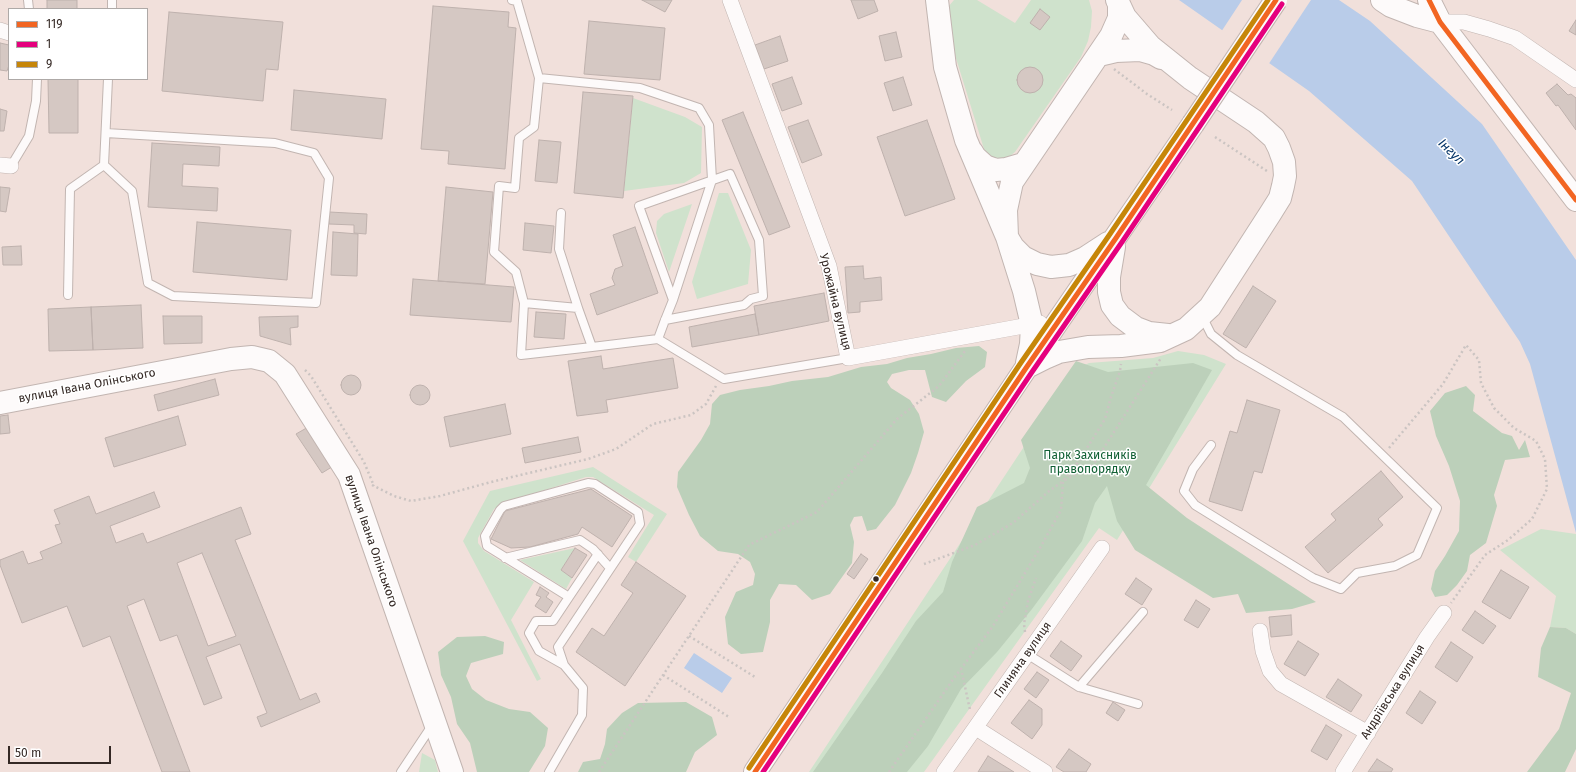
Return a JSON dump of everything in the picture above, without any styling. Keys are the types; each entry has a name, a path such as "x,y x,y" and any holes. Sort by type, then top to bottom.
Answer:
{"main road":[{"path":"937,0 945,67 966,140 1007,238 1024,291 1032,325 1031,344 1026,368"},
{"path":"755,772 1026,368 1194,124 1276,0"},
{"path":"1382,0 1391,6 1417,16 1440,22"},
{"path":"1429,0 1440,22 1564,178 1576,200"},
{"path":"1440,22 1441,0"},
{"path":"1026,368 1059,352 1088,347 1121,346 1160,342 1179,333 1202,316 1210,307 1280,198 1285,176 1284,162 1274,138 1267,131 1167,61 1132,27 1125,17 1118,2"},
{"path":"1106,62 1119,18 1118,2"},
{"path":"1116,238 1098,250 1070,265 1051,267 1037,264 1023,257 1013,247 1007,238 1006,210 1012,182 1023,164 1116,51 1140,50 1154,54 1167,61"},
{"path":"966,140 975,157 985,166 996,170 1006,170 1023,164"},
{"path":"1116,238 1109,277 1109,292 1112,305 1120,316 1136,328 1166,335 1179,333"},
{"name":"вулиця Івана Олінського","path":"0,403 231,359 252,357 270,361 285,374 349,475 452,772"}],"street":[{"name":"Урожайна вулиця","path":"730,0 829,266 848,358 1060,319"},
{"path":"1440,22 1464,22 1490,28 1515,38 1576,80"},
{"name":"Глиняна вулиця","path":"944,772 1102,548"},
{"name":"Андріївська вулиця","path":"1343,772 1427,637 1444,613"},
{"path":"1260,631 1263,651 1270,671 1281,684 1368,732"},
{"path":"976,728 1045,772"}],"lane":[{"path":"512,0 517,1 539,78 534,127 519,138 515,188 499,186 494,252 516,272 524,303 521,356 658,339 724,379 848,358"},
{"path":"539,78 640,88 699,108 709,125 712,180 673,300 658,339"},
{"path":"5,166 29,136 36,101 37,80"},
{"path":"104,165 108,80"},
{"path":"104,165 132,191 148,283 173,296 316,303 329,178 314,153 275,143 106,133"},
{"path":"68,295 70,189 104,165"},
{"path":"665,320 744,305 751,299 763,296 759,240 730,174 639,206 673,300"},
{"path":"561,213 559,249 592,347"},
{"path":"524,303 578,308"},
{"path":"1202,316 1211,334 1236,355 1343,417 1437,508 1416,555 1395,566 1357,573 1341,589 1313,578 1195,505 1184,491 1193,469 1212,445"},
{"path":"549,772 582,715 583,688 564,665 558,647 640,524 638,512 595,484 588,483 504,506 500,510 486,536 488,546 569,598"},
{"path":"506,558 580,540 594,549 610,568"},
{"path":"564,665 539,651 529,633 536,621 553,621 598,554"},
{"path":"1079,687 1143,612"},
{"path":"1027,654 1079,687 1138,704"},
{"path":"402,772 434,722"}],"path":[{"path":"1106,62 1146,94 1172,110"},
{"path":"1216,137 1272,174"},
{"path":"600,772 749,545 816,512 897,419 939,386 978,335"},
{"path":"1382,456 1443,384 1466,345 1479,360 1481,384 1494,408 1514,428 1536,441 1544,459 1546,489 1532,519 1508,540 1485,555 1444,613"},
{"path":"924,564 975,545 1014,523 1048,492 1063,481 1093,465 1164,354"},
{"path":"888,772 993,626 1040,548 1061,510 1063,481 1079,461 1105,419 1110,397 1120,371 1121,359"},
{"path":"349,475 394,496 411,501 440,496 491,482 588,459 616,449 653,424 691,415 706,404 715,387 724,379"},
{"path":"1027,654 1024,624 1028,601 1036,578"},
{"path":"689,636 756,677"},
{"path":"962,668 967,698 976,728"},
{"path":"663,675 729,717"}],"green space":[{"path":"954,0 977,0 1015,23 1031,0 1089,0 1092,11 1091,27 1088,41 1081,57 1015,152 1004,159 991,158 984,149 955,55 948,7"},
{"path":"633,98 685,117 702,127 701,173 684,183 624,191"},
{"path":"719,193 728,193 751,250 748,284 697,299 692,282"},
{"path":"692,204 669,272 656,233 657,221 664,214"},
{"path":"979,346 987,352 985,367 966,381 946,402 932,397 925,370 909,370 892,374 887,382 891,388 910,400 919,414 924,432 911,473 895,505 876,529 867,531 862,516 854,517 850,525 854,542 852,563 830,594 812,600 796,585 779,584 770,600 770,622 763,652 741,654 728,644 725,617 736,592 753,585 755,574 750,562 738,554 718,551 700,536 677,487 678,472 701,440 710,424 712,404 720,395 740,390 792,381 828,377 861,367 887,364 907,358 956,348"},
{"name":"Парк Захисників правопорядку","path":"1178,351 1204,355 1226,364 1117,540 1099,528 924,772 809,772 1072,374 1078,368 1089,363 1153,358"},
{"name":"Парк Захисників правопорядку","path":"1076,361 1108,372 1193,363 1212,370 1146,485 1187,518 1316,602 1292,609 1246,613 1238,594 1213,598 1135,550 1117,521 1107,486 1095,503 1082,541 1032,609 997,652 961,689 928,746 907,772 813,772 882,673 916,621 943,592 952,562 977,507 1024,483 1030,468 1021,440"},
{"path":"1466,386 1475,395 1473,411 1502,433 1512,436 1519,450 1525,440 1530,457 1505,460 1494,495 1497,506 1486,543 1470,555 1467,571 1457,585 1447,595 1435,597 1431,589 1435,571 1459,531 1460,501 1449,466 1436,436 1430,411 1445,393"},
{"path":"593,467 667,514 636,562 628,557 654,515 593,477 586,477 501,504 494,509 478,538 478,543 484,551 534,582 511,620 541,679 537,681 463,541 490,491"},
{"path":"1541,529 1576,534 1576,634 1566,628 1550,627 1556,596 1500,550"},
{"path":"575,548 561,570 572,578 566,589 520,560"},
{"path":"1550,627 1566,628 1576,634 1576,749 1565,772 1527,772 1559,729 1571,693 1538,677 1541,648"},
{"path":"485,636 504,642 503,654 471,663 466,676 472,689 486,700 509,709 530,712 548,728 545,746 529,772 477,772 470,743 457,724 451,697 441,675 438,652 457,637"},
{"path":"686,702 712,717 717,735 695,752 686,772 578,772 583,762 600,759 605,744 607,729 622,713 638,703"},
{"path":"422,753 435,760 438,772 419,772"}],"water":[{"name":"Інгул","path":"1179,0 1339,0 1370,21 1482,124 1576,260 1576,533 1530,364 1520,342 1412,181 1309,91"},
{"path":"694,653 732,678 722,693 684,668"}],"pier":[{"path":"1242,0 1311,0 1268,65 1221,32"}],"building":[{"path":"47,0 77,0 77,8 47,8"},
{"path":"642,0 672,0 665,12"},
{"path":"851,0 874,0 878,11 858,19"},
{"path":"433,6 509,12 508,27 516,28 505,169 448,164 449,151 421,149"},
{"path":"1040,9 1050,17 1040,30 1030,23"},
{"path":"169,12 283,22 278,70 266,69 263,101 162,91"},
{"path":"1576,20 1576,35 1569,31"},
{"path":"589,21 665,28 660,80 584,74"},
{"path":"896,32 902,57 885,61 879,36"},
{"path":"780,36 788,61 764,69 755,45"},
{"path":"0,43 8,45 8,68 7,71 0,70"},
{"path":"1030,67 1039,71 1043,80 1039,89 1030,93 1021,89 1017,80 1021,71"},
{"path":"792,77 802,104 782,111 772,84"},
{"path":"903,77 912,105 893,111 884,83"},
{"path":"48,80 78,80 78,133 49,133"},
{"path":"1557,84 1568,95 1571,94 1576,98 1576,130 1558,105 1556,106 1546,93"},
{"path":"294,90 386,99 382,139 291,130"},
{"path":"583,92 633,96 623,198 574,193"},
{"path":"0,109 7,111 4,131 0,131"},
{"path":"743,112 790,227 769,235 722,120"},
{"path":"808,120 822,155 802,163 788,127"},
{"path":"927,120 955,199 905,216 877,137"},
{"path":"539,140 561,142 557,183 535,181"},
{"path":"152,143 220,147 219,166 183,164 182,186 218,188 217,211 148,207"},
{"path":"0,187 10,188 6,212 0,211"},
{"path":"446,187 493,192 485,284 438,281"},
{"path":"329,212 367,214 366,234 354,233 354,225 329,224"},
{"path":"197,222 291,230 287,280 193,272"},
{"path":"525,223 554,226 551,253 523,250"},
{"path":"635,227 658,293 597,315 590,294 615,285 612,278 615,269 623,266 613,235"},
{"path":"333,232 358,234 357,276 331,275"},
{"path":"21,246 22,265 3,265 2,247"},
{"path":"863,266 864,279 881,277 882,300 860,302 860,312 848,313 845,267"},
{"path":"413,279 514,287 511,322 410,315"},
{"path":"1253,286 1276,301 1246,348 1223,334"},
{"path":"824,293 829,321 759,335 754,306"},
{"path":"141,305 143,348 93,350 91,307"},
{"path":"91,307 93,350 49,351 48,309"},
{"path":"536,312 566,314 564,339 534,337"},
{"path":"755,314 759,335 692,347 689,327"},
{"path":"163,316 202,316 202,343 164,344"},
{"path":"298,316 298,327 290,328 291,345 260,336 259,317"},
{"path":"601,356 603,369 673,358 678,388 606,400 608,412 577,416 568,361"},
{"path":"351,375 358,378 361,385 358,392 351,395 344,392 341,385 344,378"},
{"path":"215,379 219,395 158,411 154,395"},
{"path":"420,385 427,388 430,395 427,402 420,405 413,402 410,395 413,388"},
{"path":"1247,400 1280,410 1262,473 1254,471 1242,511 1209,501 1230,431 1237,433"},
{"path":"505,404 511,434 450,447 444,417"},
{"path":"8,415 10,433 0,434 0,416"},
{"path":"178,416 186,445 114,467 105,438"},
{"path":"310,426 335,465 322,473 296,434"},
{"path":"578,437 581,452 525,463 522,448"},
{"path":"1381,471 1403,497 1378,519 1383,525 1328,573 1305,547 1336,520 1331,514"},
{"path":"591,489 632,516 612,547 582,527 578,534 530,547 511,548 491,539 505,511"},
{"path":"154,492 160,507 110,526 116,543 143,533 147,543 241,507 251,534 235,540 300,700 316,693 320,702 261,727 257,717 267,713 240,644 206,657 222,698 204,705 177,635 160,641 144,599 127,606 190,772 162,772 110,636 83,647 67,606 22,623 0,565 0,560 23,551 28,564 43,559 40,552 62,543 55,525 60,524 54,510 89,496 96,514","holes":["202,553 236,636 208,646 177,563"]},
{"path":"575,548 587,555 572,578 561,570"},
{"path":"861,554 868,559 854,579 847,574"},
{"path":"636,562 686,596 625,686 576,652 592,628 604,636 633,593 621,585"},
{"path":"1501,570 1529,587 1510,619 1482,602"},
{"path":"1136,578 1152,589 1142,605 1125,594"},
{"path":"540,587 549,593 546,597 553,602 546,613 535,606 541,597 536,595"},
{"path":"1196,600 1210,609 1198,628 1184,620"},
{"path":"1475,611 1496,626 1483,644 1462,630"},
{"path":"1291,615 1292,635 1271,637 1269,617"},
{"path":"1061,641 1082,656 1071,671 1050,656"},
{"path":"1298,641 1319,654 1305,676 1284,664"},
{"path":"1451,642 1473,657 1457,682 1435,667"},
{"path":"1037,672 1049,680 1036,698 1024,689"},
{"path":"1338,679 1362,695 1351,712 1326,697"},
{"path":"1420,691 1436,702 1422,724 1406,713"},
{"path":"1029,700 1042,709 1042,725 1032,739 1011,723"},
{"path":"1113,702 1125,710 1118,721 1106,713"},
{"path":"1326,725 1342,735 1327,760 1311,751"},
{"path":"1069,749 1091,764 1086,772 1064,772 1056,767"},
{"path":"988,756 1014,772 978,772"},
{"path":"1377,759 1393,769 1391,772 1368,772"}],"transit line":[{"name":"9","path":"749,768 1020,364 1268,0"},
{"name":"119","path":"755,772 1026,368 1116,238 1276,0"},
{"name":"119","path":"1429,0 1440,22 1576,200"},
{"name":"1","path":"763,772 1282,4"}]}
